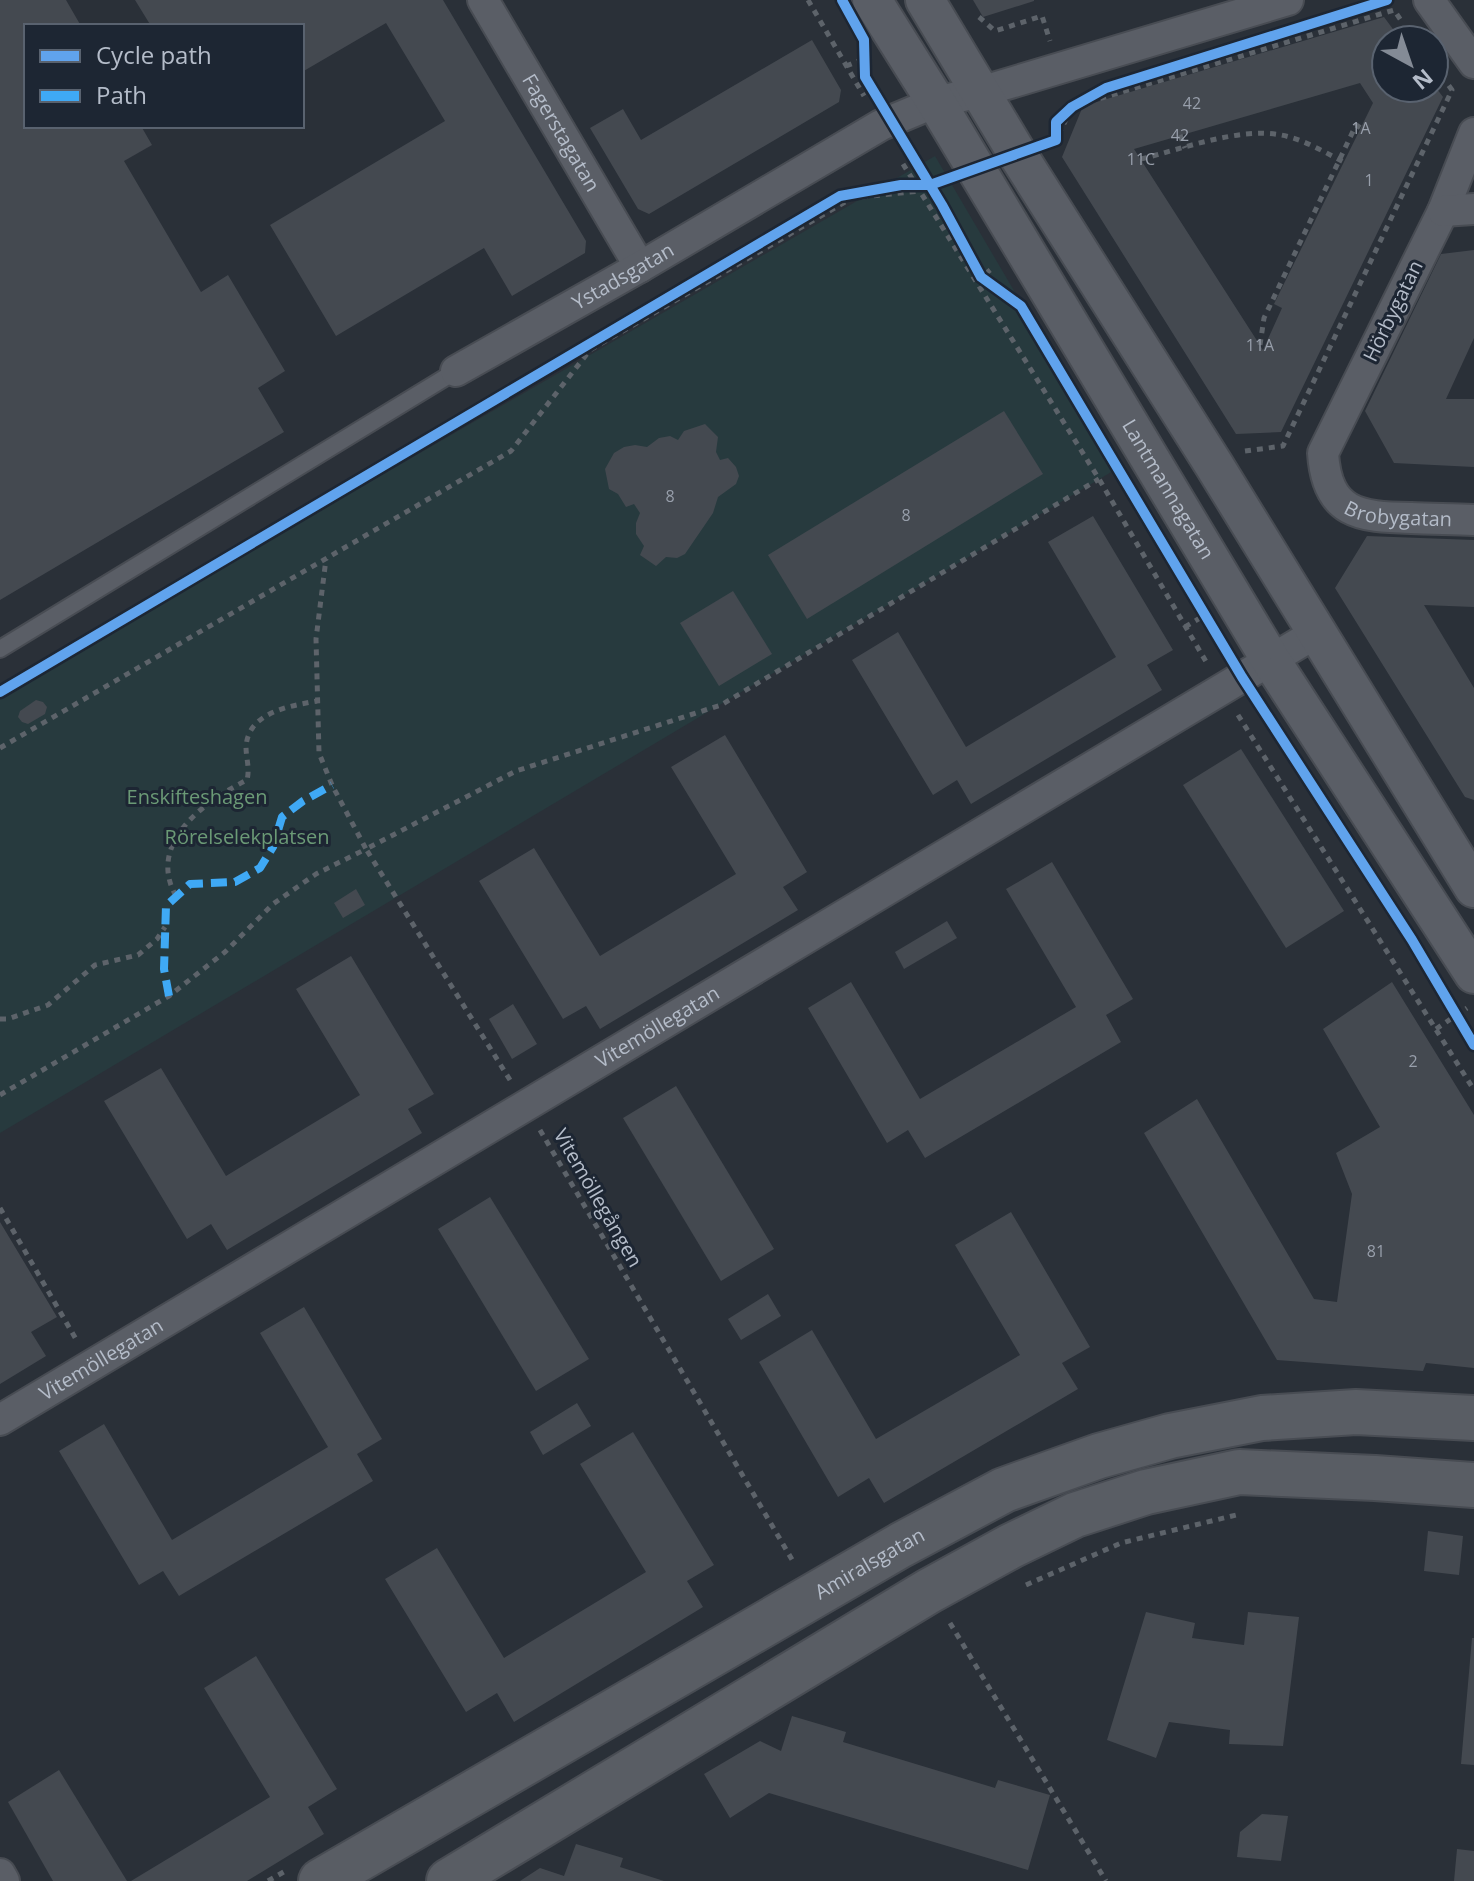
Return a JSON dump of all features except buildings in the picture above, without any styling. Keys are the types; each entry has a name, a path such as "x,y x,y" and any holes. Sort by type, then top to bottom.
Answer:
{"main road":[{"name":"Amiralsgatan","path":"321,1881 901,1545 1004,1490 1099,1456 1185,1432 1262,1418 1356,1412 1474,1418"},
{"path":"449,1881 929,1591 1075,1515 1146,1492 1239,1472 1474,1485"}],"street":[{"name":"Fagerstagatan","path":"483,0 640,267"},
{"name":"Lantmannagatan","path":"872,0 1473,990"},
{"path":"925,0 1018,155 1471,878"},
{"name":"Ystadsgatan","path":"456,371 891,121 936,102 980,92 1288,0"},
{"path":"1429,0 1474,63"},
{"name":"Hörbygatan","path":"1331,489 1324,472 1323,453 1443,211 1474,133"},
{"path":"1443,211 1474,209"},
{"name":"Brobygatan","path":"1331,489 1346,508 1372,517 1474,520"},
{"name":"Vitemöllegatan","path":"0,1420 1316,633"},
{"path":"0,1874 4,1881"}],"lane":[{"name":"Ystadsgatan","path":"0,649 456,371"}],"path":[{"path":"808,0 864,96"},
{"path":"972,8 995,31 1042,16 1072,107 1056,140"},
{"path":"1072,107 1394,10 1404,24"},
{"path":"846,66 864,63 891,121"},
{"path":"1240,451 1283,446 1445,104"},
{"path":"1260,345 1264,318 1356,125 1361,128"},
{"path":"1141,159 1251,133 1282,135 1341,161"},
{"path":"1180,135 1185,148"},
{"path":"903,164 918,188"},
{"path":"561,363 840,196 901,185 918,188"},
{"path":"0,748 511,451 590,350 852,198 930,185 978,279 1222,689 1474,1090"},
{"path":"978,279 997,263"},
{"path":"978,279 991,285"},
{"path":"0,1095 169,996 225,952 273,904 316,874 516,771 721,705 1099,479"},
{"path":"1198,601 1213,627"},
{"path":"176,896 169,885 167,863 174,838 199,809 247,780 246,745 252,728 266,716 289,706 317,701"},
{"path":"0,1019 48,1005 95,965 138,955 157,939 165,927"},
{"path":"1436,1029 1460,1021 1473,990"},
{"path":"1450,1004 1460,1021"},
{"path":"0,1208 91,1366"},
{"path":"1020,1587 1121,1543 1246,1513"},
{"path":"929,1591 1106,1881"}],"green space":[{"name":"Enskifteshagen","path":"935,156 1118,468 0,1133 0,695"}],"marked path":[{"path":"169,996 164,969 166,906 190,884 235,882 260,868 273,847 282,817 332,785"}],"cycle path":[{"path":"842,0 864,40 865,77 981,277 1021,306 1242,677 1412,940 1474,1045"},
{"path":"0,692 840,196 901,185 930,185 1056,140 1056,122 1072,107 1106,88 1387,0"}],"park label":[{"name":"Rörelselekplatsen","path":"247,837"}]}
